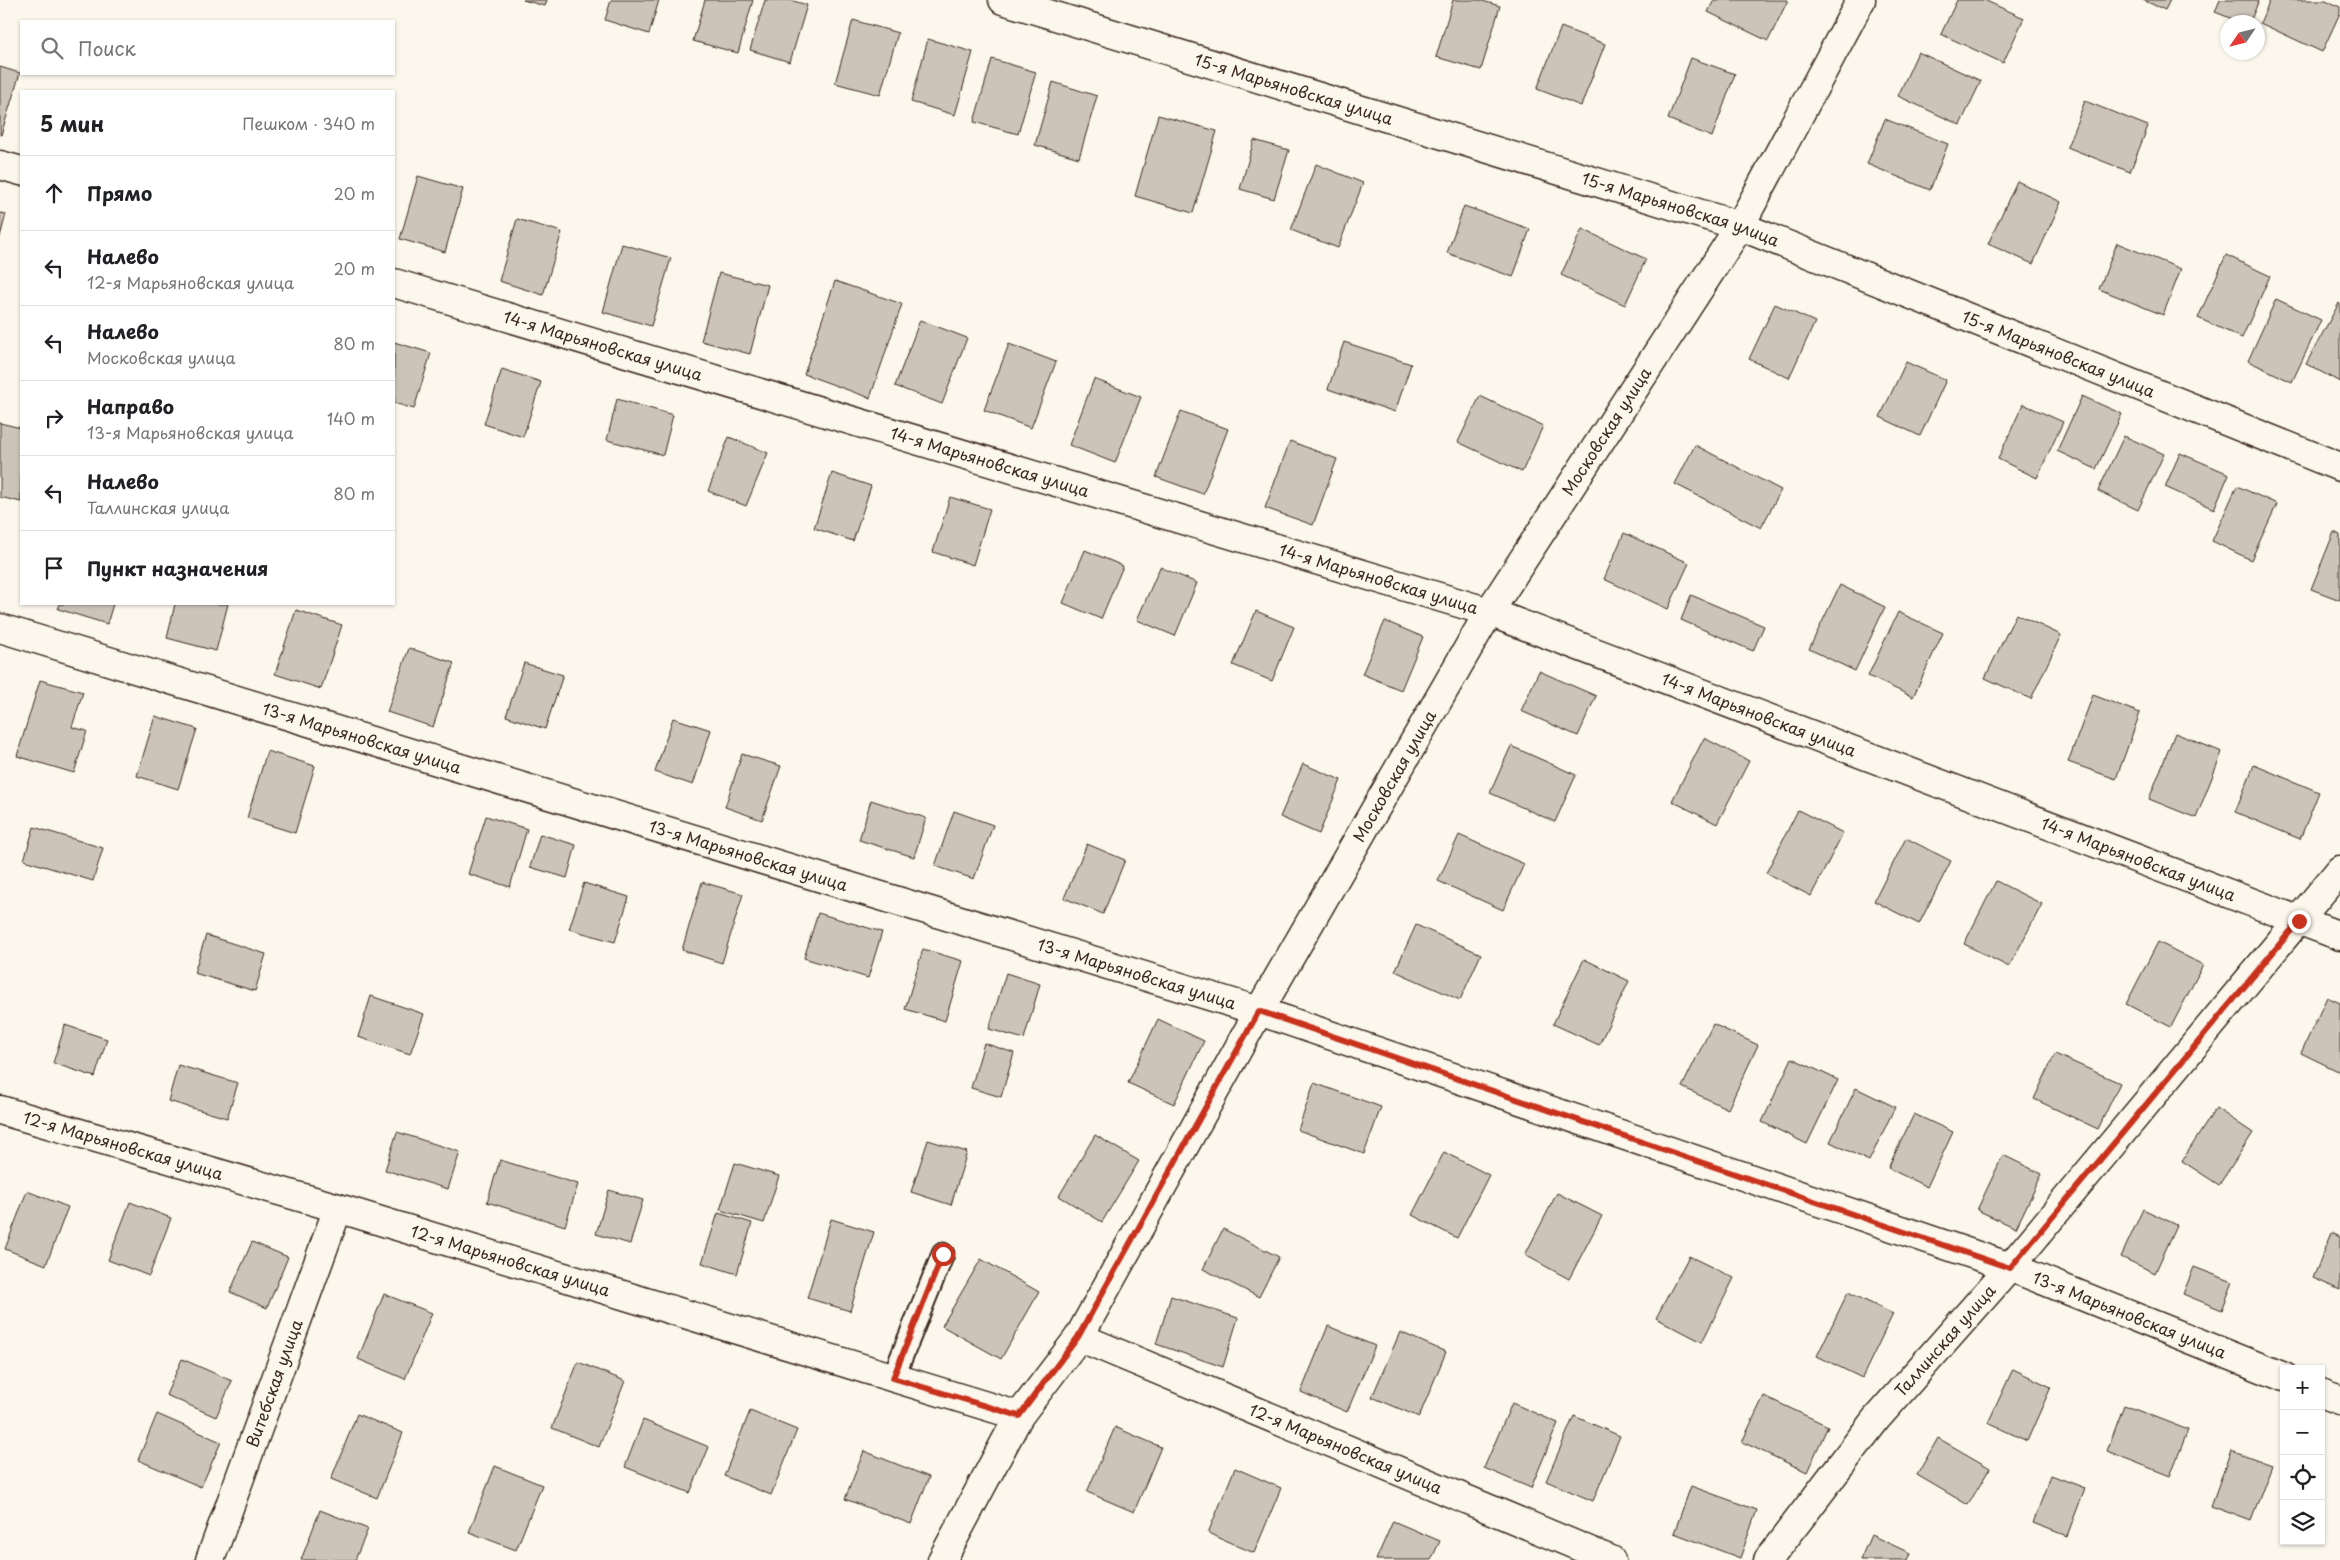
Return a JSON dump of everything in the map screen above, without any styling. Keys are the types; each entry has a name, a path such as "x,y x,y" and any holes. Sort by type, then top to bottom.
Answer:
{"street":[{"name":"15-я Марьяновская улица","path":"1003,0 1740,226 2340,467"},
{"name":"Московская улица","path":"942,1560 1019,1416 1078,1337 1259,1011 1489,612 1740,226 1861,0"},
{"path":"0,165 20,172"},
{"name":"14-я Марьяновская улица","path":"395,283 1489,612 2340,936"},
{"name":"13-я Марьяновская улица","path":"0,628 1259,1011 2010,1268 2280,1376"},
{"name":"Таллинская улица","path":"1768,1560 1876,1419 2010,1268 2340,870"},
{"name":"12-я Марьяновская улица","path":"0,1110 338,1208 1019,1416"},
{"name":"Витебская улица","path":"210,1560 338,1208"},
{"name":"12-я Марьяновская улица","path":"1078,1337 1612,1560"},
{"path":"2325,1394 2340,1400"}],"lane":[{"path":"893,1378 943,1254"}],"building":[{"path":"523,0 547,0 545,6"},
{"path":"611,0 659,0 649,34 605,20"},
{"path":"705,0 753,0 738,53 693,41"},
{"path":"765,0 790,0 807,5 790,62 750,50"},
{"path":"1453,0 1479,0 1500,6 1481,70 1436,57"},
{"path":"1714,0 1788,0 1768,41 1708,12"},
{"path":"1957,0 1984,0 2024,18 2003,63 1941,34"},
{"path":"2143,0 2170,0 2165,10"},
{"path":"2220,0 2259,0 2253,15 2222,15 2215,12"},
{"path":"2270,0 2326,0 2340,7 2340,13 2322,52 2265,25 2265,15 2263,15"},
{"path":"853,20 898,33 880,95 835,83"},
{"path":"1561,27 1605,44 1581,106 1537,89"},
{"path":"928,39 973,52 955,115 911,102"},
{"path":"1918,52 1981,81 1960,125 1898,96"},
{"path":"1691,58 1735,74 1712,137 1668,119"},
{"path":"992,59 1036,72 1018,134 974,122"},
{"path":"0,67 20,73 1,135 0,135"},
{"path":"1053,82 1097,96 1079,158 1035,145"},
{"path":"2085,101 2148,126 2130,172 2067,147"},
{"path":"1158,115 1217,131 1193,213 1135,196"},
{"path":"1885,119 1948,144 1930,190 1867,164"},
{"path":"1254,140 1289,150 1274,199 1240,189"},
{"path":"1316,164 1363,183 1338,248 1291,230"},
{"path":"418,176 463,189 445,252 400,239"},
{"path":"2017,181 2061,202 2033,264 1988,244"},
{"path":"1464,206 1530,229 1513,277 1447,253"},
{"path":"0,213 6,214 0,237"},
{"path":"517,219 562,232 543,295 499,281"},
{"path":"1582,229 1646,259 1625,305 1561,275"},
{"path":"2117,243 2181,269 2163,315 2099,289"},
{"path":"622,244 671,258 651,326 603,312"},
{"path":"2226,255 2270,276 2242,338 2198,318"},
{"path":"719,273 768,285 750,354 701,341"},
{"path":"835,281 902,304 870,398 804,374"},
{"path":"2276,299 2321,320 2292,382 2248,361"},
{"path":"1775,304 1815,322 1789,378 1749,359"},
{"path":"2340,304 2340,382 2306,364"},
{"path":"920,320 967,338 942,404 895,386"},
{"path":"395,342 431,353 414,409 395,403"},
{"path":"1344,342 1411,364 1395,412 1328,389"},
{"path":"1009,344 1056,362 1031,428 984,410"},
{"path":"1906,362 1946,380 1920,436 1880,417"},
{"path":"502,369 541,382 523,437 484,424"},
{"path":"1094,379 1141,397 1115,463 1069,445"},
{"path":"1480,396 1543,426 1522,472 1458,442"},
{"path":"2082,396 2122,414 2096,469 2057,451"},
{"path":"617,399 673,415 663,455 607,440"},
{"path":"2023,404 2063,422 2037,478 1998,459"},
{"path":"1181,411 1228,429 1203,494 1156,477"},
{"path":"0,423 20,428 20,502 0,497"},
{"path":"2124,436 2164,454 2138,510 2098,491"},
{"path":"729,437 768,453 746,506 708,491"},
{"path":"1290,441 1337,459 1313,525 1265,508"},
{"path":"1695,445 1781,490 1761,528 1675,484"},
{"path":"2180,453 2229,474 2214,509 2165,487"},
{"path":"832,473 871,486 853,541 814,528"},
{"path":"2237,486 2277,504 2251,560 2212,541"},
{"path":"950,497 990,509 973,565 933,552"},
{"path":"2334,532 2340,535 2340,600 2311,589"},
{"path":"1624,533 1689,563 1668,609 1604,579"},
{"path":"1085,550 1123,566 1101,619 1063,603"},
{"path":"1160,567 1197,583 1175,636 1137,620"},
{"path":"1840,585 1885,607 1855,671 1809,649"},
{"path":"1691,595 1764,626 1753,651 1681,620"},
{"path":"60,605 113,605 107,624 58,609"},
{"path":"175,605 228,605 216,651 167,638"},
{"path":"296,610 342,625 321,689 275,674"},
{"path":"1256,611 1294,627 1272,681 1233,665"},
{"path":"1898,612 1943,633 1913,697 1868,676"},
{"path":"2016,614 2061,635 2031,699 1985,678"},
{"path":"1385,621 1423,637 1401,690 1362,674"},
{"path":"409,648 454,663 433,727 387,712"},
{"path":"524,663 563,675 545,729 506,716"},
{"path":"1539,671 1596,696 1578,736 1521,711"},
{"path":"40,680 83,692 72,727 87,731 74,773 17,756"},
{"path":"2093,695 2140,713 2116,779 2068,762"},
{"path":"155,716 197,729 178,789 137,776"},
{"path":"673,718 711,730 693,785 655,772"},
{"path":"2175,733 2222,752 2196,818 2149,799"},
{"path":"1704,738 1749,761 1717,824 1672,801"},
{"path":"1511,746 1576,775 1555,822 1490,793"},
{"path":"267,751 315,766 295,833 247,818"},
{"path":"742,754 781,766 762,820 725,807"},
{"path":"1303,764 1341,780 1319,834 1280,817"},
{"path":"2254,765 2319,792 2300,839 2235,812"},
{"path":"871,800 926,818 914,857 859,840"},
{"path":"1798,810 1843,833 1811,896 1766,873"},
{"path":"954,811 993,825 974,879 935,866"},
{"path":"486,816 527,829 510,887 468,874"},
{"path":"34,827 103,848 93,881 24,860"},
{"path":"540,834 576,845 567,878 530,867"},
{"path":"1459,835 1524,864 1503,910 1438,881"},
{"path":"1906,838 1951,861 1919,924 1874,901"},
{"path":"1087,844 1125,860 1103,914 1064,898"},
{"path":"1996,881 2042,904 2009,967 1964,944"},
{"path":"702,882 743,894 722,963 682,950"},
{"path":"584,883 629,897 615,942 569,929"},
{"path":"818,913 882,932 868,978 804,958"},
{"path":"1416,925 1481,954 1460,1000 1395,971"},
{"path":"206,935 266,954 255,991 194,973"},
{"path":"2158,942 2203,965 2171,1027 2126,1004"},
{"path":"923,949 963,961 945,1021 905,1009"},
{"path":"1584,959 1629,981 1599,1045 1553,1024"},
{"path":"1006,973 1040,984 1024,1039 989,1029"},
{"path":"371,996 424,1014 410,1054 358,1037"},
{"path":"2327,997 2340,1003 2340,1072 2301,1053"},
{"path":"1158,1019 1204,1041 1174,1104 1128,1083"},
{"path":"1713,1024 1758,1045 1728,1109 1682,1087"},
{"path":"65,1025 107,1039 95,1077 53,1063"},
{"path":"984,1043 1014,1053 1001,1097 971,1088"},
{"path":"2055,1054 2120,1083 2098,1129 2034,1099"},
{"path":"1792,1058 1838,1080 1807,1144 1762,1122"},
{"path":"178,1065 238,1083 227,1118 168,1101"},
{"path":"1314,1083 1381,1107 1364,1154 1298,1130"},
{"path":"1856,1088 1895,1107 1869,1161 1830,1142"},
{"path":"2216,1108 2253,1133 2219,1185 2182,1161"},
{"path":"1914,1114 1953,1132 1927,1187 1888,1168"},
{"path":"397,1132 460,1152 448,1189 385,1170"},
{"path":"1095,1135 1139,1161 1102,1222 1059,1196"},
{"path":"928,1140 967,1152 951,1205 911,1192"},
{"path":"1444,1152 1489,1175 1457,1238 1412,1215"},
{"path":"2003,1155 2042,1174 2016,1228 1977,1210"},
{"path":"500,1160 578,1184 565,1226 487,1202"},
{"path":"735,1163 779,1176 764,1223 720,1210"},
{"path":"609,1190 643,1200 630,1244 596,1234"},
{"path":"27,1191 68,1207 46,1265 5,1249"},
{"path":"1557,1193 1602,1216 1569,1279 1525,1255"},
{"path":"130,1202 171,1218 149,1276 108,1260"},
{"path":"2143,1209 2177,1225 2155,1273 2121,1257"},
{"path":"718,1213 752,1223 737,1274 702,1263"},
{"path":"831,1219 874,1232 850,1311 807,1298"},
{"path":"1223,1229 1279,1257 1259,1297 1203,1269"},
{"path":"2332,1233 2340,1237 2340,1290 2313,1278"},
{"path":"252,1242 288,1257 267,1308 230,1292"},
{"path":"1689,1256 1734,1278 1702,1342 1656,1318"},
{"path":"981,1259 1039,1292 1001,1359 942,1326"},
{"path":"2194,1267 2233,1282 2222,1310 2183,1294"},
{"path":"1848,1292 1893,1314 1862,1378 1817,1356"},
{"path":"384,1294 432,1313 405,1379 358,1359"},
{"path":"1171,1296 1238,1318 1223,1367 1156,1344"},
{"path":"1328,1326 1375,1346 1347,1412 1301,1392"},
{"path":"1400,1332 1446,1352 1419,1417 1372,1397"},
{"path":"182,1359 232,1381 216,1417 166,1395"},
{"path":"578,1362 625,1381 599,1447 552,1428"},
{"path":"2013,1369 2051,1387 2027,1441 1988,1423"},
{"path":"1764,1396 1828,1426 1807,1472 1742,1442"},
{"path":"1512,1403 1558,1423 1531,1488 1484,1468"},
{"path":"2124,1405 2188,1430 2170,1476 2107,1451"},
{"path":"750,1411 797,1430 771,1495 724,1476"},
{"path":"157,1414 221,1442 201,1487 138,1460"},
{"path":"357,1414 403,1433 377,1498 331,1479"},
{"path":"1574,1416 1620,1436 1593,1501 1546,1481"},
{"path":"643,1420 709,1447 690,1493 625,1467"},
{"path":"1115,1427 1161,1447 1134,1512 1087,1492"},
{"path":"1938,1438 1990,1468 1968,1505 1917,1475"},
{"path":"2231,1450 2272,1465 2251,1521 2211,1506"},
{"path":"864,1451 929,1477 911,1524 845,1499"},
{"path":"495,1466 542,1485 516,1550 469,1532"},
{"path":"1235,1468 1281,1488 1254,1553 1208,1533"},
{"path":"2051,1475 2085,1488 2067,1536 2033,1523"},
{"path":"1691,1486 1757,1510 1740,1558 1674,1533"},
{"path":"320,1510 368,1529 355,1560 301,1560"},
{"path":"1393,1521 1440,1541 1431,1560 1376,1560"},
{"path":"1871,1535 1910,1553 1907,1560 1860,1560"}],"route":[{"path":"943,1254 893,1378 1019,1416 1078,1337 1259,1011 2010,1268 2299,921"}]}
